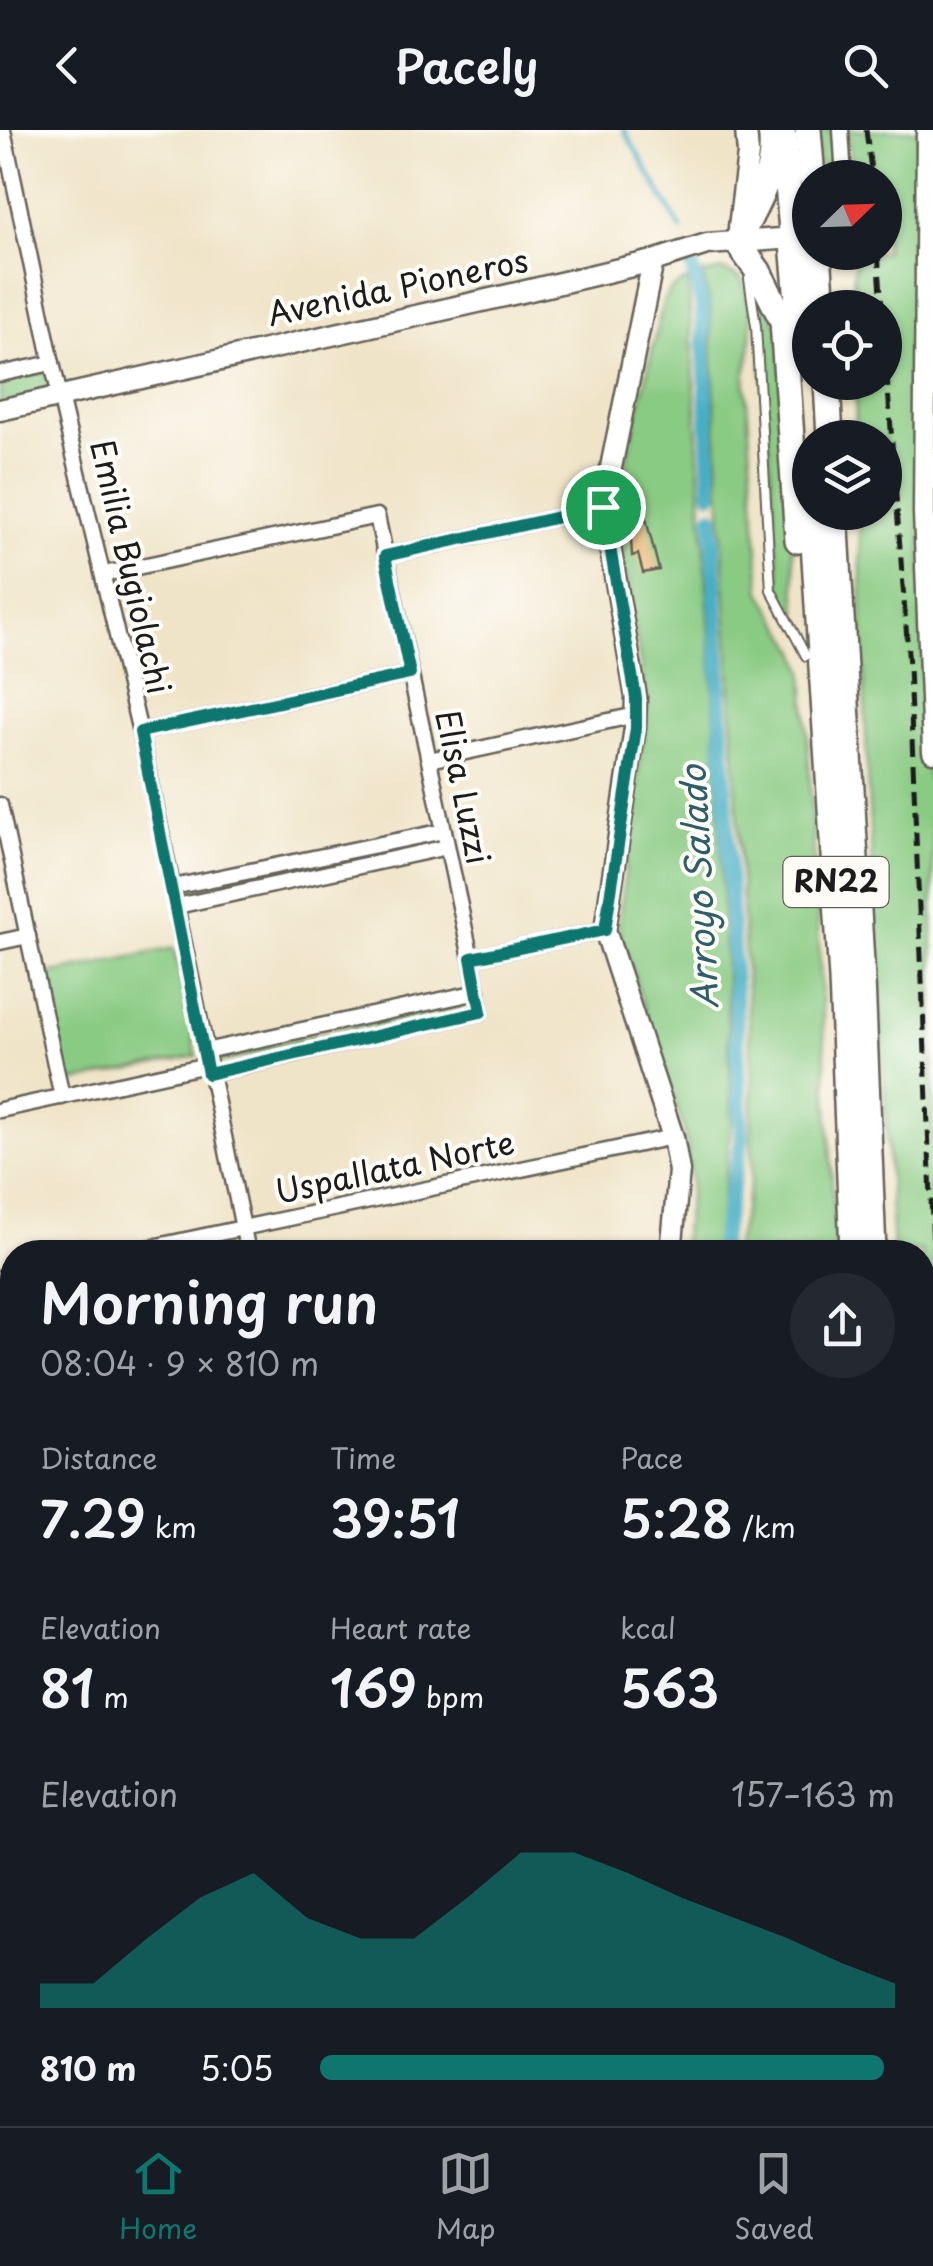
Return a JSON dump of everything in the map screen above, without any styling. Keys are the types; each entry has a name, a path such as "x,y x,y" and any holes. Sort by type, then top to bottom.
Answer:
{"highway":[{"path":"770,130 774,151 770,173 736,242 758,271 784,321 806,656 828,767"},
{"path":"783,130 792,181"},
{"path":"808,130 810,160"},
{"path":"803,270 808,420"},
{"name":"RN22","path":"813,530 843,998 853,1240"},
{"name":"RN22","path":"836,530 873,1240"}],"street":[{"name":"Emilia Bugiolachi","path":"3,130 52,363 140,732 246,1240"},
{"path":"736,242 746,181 746,130"},
{"path":"841,130 843,160"},
{"path":"927,130 924,512 933,752"},
{"path":"0,203 18,199"},
{"name":"Avenida Pioneros","path":"0,410 654,261 706,244 792,238"},
{"path":"654,261 603,507 636,698 605,930 680,1170 672,1240"},
{"path":"0,374 52,363"},
{"path":"385,556 603,507"},
{"name":"Elisa Luzzi","path":"104,574 376,516 471,958 481,1012 207,1063"},
{"path":"140,732 410,674"},
{"path":"429,760 636,715"},
{"path":"0,805 62,1097"},
{"path":"173,887 444,832"},
{"path":"177,906 447,848"},
{"path":"471,958 605,930"},
{"path":"0,942 28,936"},
{"path":"0,1110 207,1063 478,992"},
{"name":"Uspallata Norte","path":"192,1240 672,1137"}],"green space":[{"path":"817,130 830,130 833,160 819,160"},
{"path":"848,130 918,130 923,755 933,798 933,1240 892,1240 867,770 860,530 902,530 902,420 856,420 855,400 902,400 902,290 853,290 854,270 902,270 902,160 851,160"},
{"path":"722,270 741,278 745,289 751,339 745,374 761,592 796,648 804,671 835,1240 737,1240 751,1181 752,1084 710,307 703,274"},
{"path":"688,279 715,720 732,1119 716,1240 683,1240 691,1182 684,1129 618,927 647,708 616,506 664,299"},
{"path":"756,287 779,329 798,625 789,614 780,584"},
{"path":"46,371 51,395 0,406 0,381"},
{"path":"431,840 433,846 191,897 189,891"},
{"path":"174,948 197,1056 67,1083 44,975"},
{"path":"460,1002 462,1009 221,1062 219,1056"}],"building":[{"path":"646,519 659,570 643,573 638,554 632,556 630,523"}],"waterway":[{"name":"Arroyo Salado","path":"624,130 681,229"},
{"name":"Arroyo Salado","path":"691,263 702,306 711,494"},
{"name":"Arroyo Salado","path":"712,516 742,1139 721,1240"}],"railway":[{"path":"866,130 870,160"},
{"path":"879,270 881,290"},
{"path":"889,400 909,666 933,1240"}],"route":[{"path":"603,507 636,698 636,728 605,930 471,958 481,1012 208,1074 140,732 410,674 385,556 603,507"}]}
